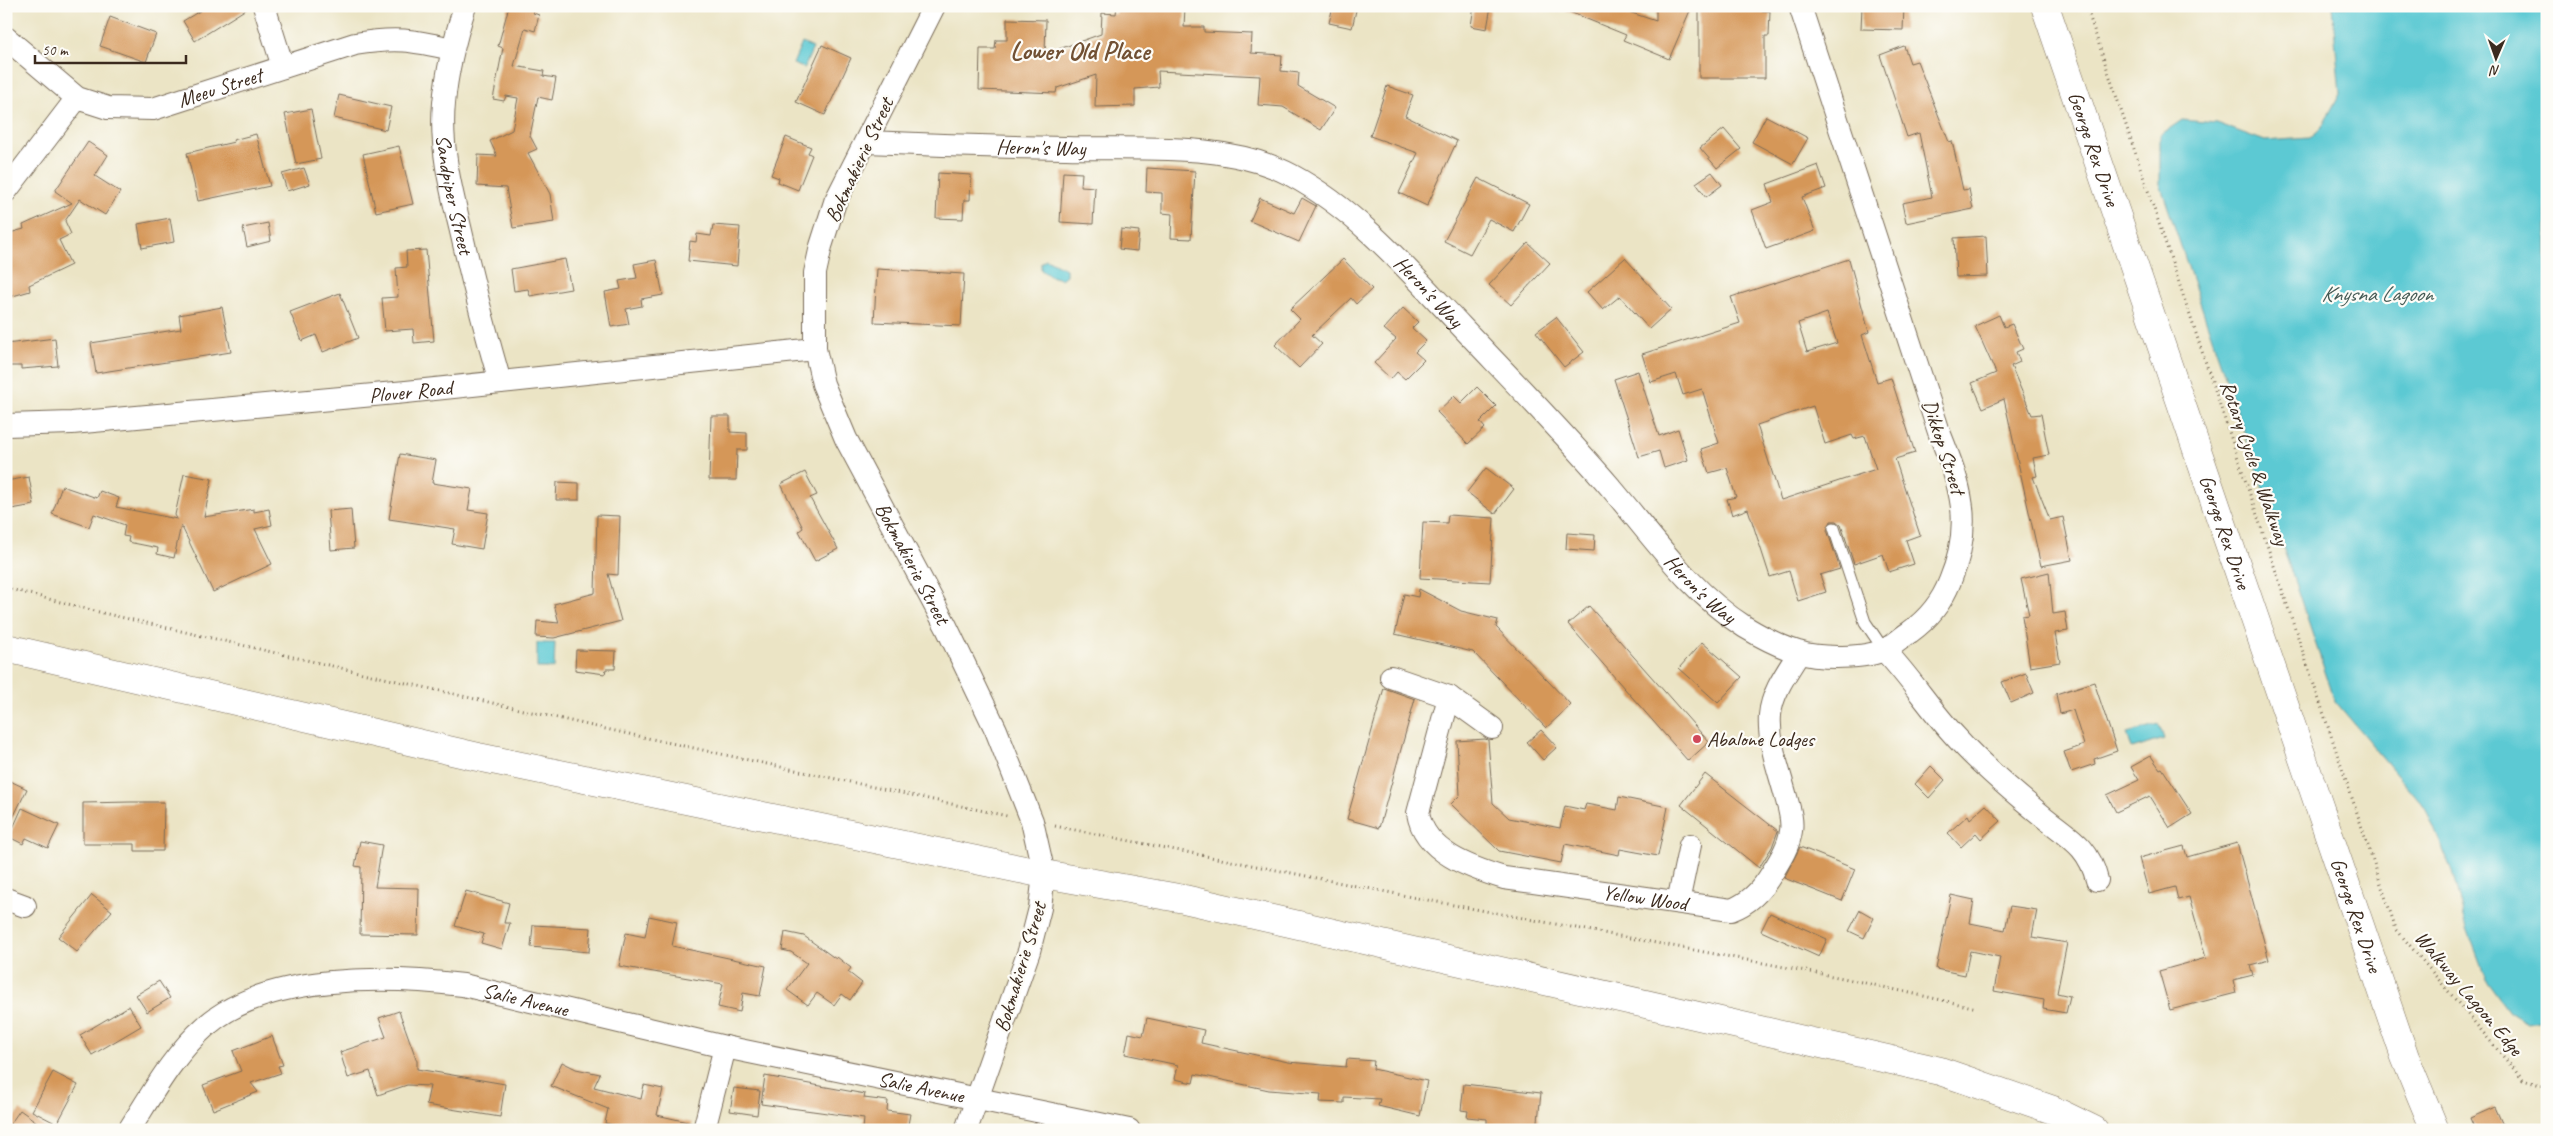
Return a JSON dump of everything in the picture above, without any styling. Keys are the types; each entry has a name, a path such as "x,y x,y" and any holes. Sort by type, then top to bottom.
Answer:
{"main road":[{"name":"George Rex Drive","path":"2045,6 2405,1057 2435,1130"},
{"path":"6,648 478,757 1044,874 1184,900 1940,1071 2053,1110 2094,1130"},
{"name":"George Rex Drive","path":"2405,1057 2417,1130"}],"street":[{"path":"264,6 283,67"},
{"name":"Sandpiper Street","path":"465,6 452,49 444,105 445,152 450,186 476,301 500,382"},
{"name":"Bokmakierie Street","path":"934,6 867,142 835,202 821,246 815,273 815,349 823,384 846,440 946,626 996,730 1032,821 1044,874 1040,908 1029,951 966,1130"},
{"name":"Dikkop Street","path":"1800,6 1939,432 1959,482 1963,512 1963,536 1948,587 1937,606 1923,622 1884,650"},
{"name":"Meeu Street","path":"6,38 77,98 108,108 153,109 355,44 384,39 408,39 452,49"},
{"path":"6,191 77,98"},
{"name":"Heron's Way","path":"867,142 962,147 1161,150 1233,155 1266,163 1292,176 1348,212 1415,277 1556,427 1614,492 1656,545 1702,592 1744,627 1799,653 1834,657 1884,650"},
{"name":"Plover Road","path":"6,426 101,420 500,382 815,349"},
{"path":"1884,650 1903,670 1929,706 1956,737 2035,810 2082,847 2094,865 2097,880"},
{"name":"Yellow Wood","path":"1449,696 1418,813 1420,826 1431,840 1472,868 1504,878 1730,910 1740,907 1754,898 1766,883 1782,858 1792,830 1790,814 1772,748 1770,712 1782,681 1799,653"},
{"path":"1391,677 1449,696 1492,728"},
{"path":"1678,902 1690,845"},
{"name":"Salie Avenue","path":"129,1130 176,1058 207,1025 263,994 293,987 335,982 401,980 463,985 725,1047 1129,1130"},
{"path":"704,1130 725,1047"}],"lane":[{"path":"1834,528 1865,622 1884,650"}],"path":[{"name":"Rotary Cycle & Walkway","path":"2086,6 2396,929"},
{"path":"6,588 113,616 592,726 1032,821 1437,902 1843,978 1977,1008"},
{"name":"Walkway Lagoon Edge","path":"2396,929 2523,1080 2547,1087"}],"water":[{"name":"Knysna Lagoon","path":"2332,6 2547,6 2547,1018 2545,1019 2527,1022 2509,1011 2487,981 2467,928 2452,871 2426,809 2335,701 2160,184 2160,135 2182,120 2216,123 2265,141 2310,138 2322,127 2340,93"},
{"path":"802,43 813,48 804,68 793,64"},
{"path":"1046,259 1066,269 1066,275 1061,279 1050,276 1041,270 1041,263"},
{"path":"537,643 555,643 554,668 537,668"},
{"path":"2159,724 2164,739 2132,749 2127,733"}],"building":[{"path":"208,6 251,6 195,41 183,21"},
{"path":"509,6 535,6 533,13 539,15 535,31 525,28 514,66 544,71 543,76 556,78 552,100 538,97 530,136 537,149 528,153 550,194 554,222 513,228 506,188 477,186 478,155 497,156 490,141 512,130 518,98 506,96 504,101 493,99 503,48 498,46"},
{"path":"1117,6 1185,7 1184,27 1204,27 1204,32 1252,34 1251,53 1282,55 1281,71 1299,73 1298,86 1335,108 1321,130 1283,107 1258,105 1260,76 1158,71 1159,87 1135,89 1135,106 1095,107 1096,75 1057,88 1056,93 979,90 980,49 995,49 996,40 1007,40 1007,19 1046,20 1045,54 1101,34 1102,13 1116,14"},
{"path":"1333,6 1357,6 1352,28 1329,23"},
{"path":"1474,6 1491,6 1487,29 1471,26"},
{"path":"1555,6 1611,6 1656,21 1656,6 1692,6 1669,59 1623,40 1626,35"},
{"path":"1862,6 1904,6 1903,30 1861,29"},
{"path":"1699,9 1770,11 1769,36 1765,36 1765,78 1699,78"},
{"path":"110,17 156,34 146,62 100,46"},
{"path":"822,45 851,58 825,115 796,102"},
{"path":"1904,46 1910,63 1917,61 1949,142 1952,141 1963,190 1969,189 1973,209 1906,223 1902,203 1932,197 1919,133 1907,137 1880,55"},
{"path":"1387,86 1413,95 1405,116 1457,141 1427,206 1399,193 1418,153 1370,136"},
{"path":"339,95 391,107 386,130 334,118"},
{"path":"311,109 321,159 296,164 285,114"},
{"path":"1766,116 1808,138 1793,164 1752,142"},
{"path":"1724,129 1741,149 1717,168 1700,148"},
{"path":"256,134 270,186 198,201 187,153 234,142 233,140"},
{"path":"786,137 811,147 808,153 812,155 798,190 778,182 779,178 771,175"},
{"path":"88,142 108,155 95,176 120,192 105,215 80,199 65,221 71,234 59,240 71,265 29,285 30,291 6,298 6,234 24,229 23,225 72,203 55,191"},
{"path":"399,146 413,204 376,212 363,154"},
{"path":"1818,165 1826,188 1802,197 1815,231 1766,249 1752,210 1773,202 1767,184"},
{"path":"304,168 310,184 287,191 282,174"},
{"path":"1147,168 1195,171 1191,239 1171,238 1172,214 1162,213 1162,193 1146,192"},
{"path":"1063,172 1082,173 1081,186 1095,187 1093,224 1060,222"},
{"path":"1712,172 1722,185 1706,197 1696,183"},
{"path":"938,173 971,175 970,200 964,200 963,219 936,218"},
{"path":"1478,178 1529,204 1514,232 1489,219 1470,254 1444,241"},
{"path":"1260,198 1294,213 1302,198 1316,206 1299,242 1250,221"},
{"path":"170,218 174,242 142,248 138,224"},
{"path":"268,223 271,241 247,247 243,228"},
{"path":"713,225 740,227 737,266 688,261 690,241 696,242 697,234 711,236"},
{"path":"1121,229 1139,231 1137,251 1119,249"},
{"path":"1986,236 1988,276 1956,277 1954,238"},
{"path":"1528,243 1550,263 1511,305 1489,285"},
{"path":"426,250 434,341 414,343 413,329 385,331 382,298 398,297 396,268 407,267 406,251"},
{"path":"1625,258 1671,309 1649,329 1620,296 1603,310 1587,292"},
{"path":"565,259 571,289 530,296 528,289 514,291 511,269"},
{"path":"1343,259 1372,289 1356,304 1351,298 1312,335 1322,344 1299,368 1275,345 1300,319 1290,309"},
{"path":"1849,259 1869,332 1862,335 1877,382 1891,378 1915,453 1895,459 1920,535 1906,540 1914,564 1889,572 1883,554 1854,564 1841,525 1836,521 1831,521 1827,530 1840,569 1820,575 1826,592 1798,601 1789,571 1770,577 1748,509 1732,515 1727,499 1736,497 1727,468 1709,473 1701,449 1719,443 1702,389 1683,395 1676,374 1651,382 1642,354 1740,323 1731,297","holes":["1827,313 1837,343 1807,352 1798,323","1813,406 1825,444 1852,435 1854,439 1865,436 1876,469 1781,500 1757,425"]},
{"path":"656,260 663,295 641,299 642,306 626,309 629,324 611,327 605,292 621,289 619,281 637,278 634,264"},
{"path":"877,269 964,274 961,326 874,322"},
{"path":"340,293 358,338 323,352 316,335 302,341 290,312"},
{"path":"222,307 231,352 96,373 91,343 181,329 179,315"},
{"path":"1403,308 1418,322 1412,328 1426,341 1415,352 1424,360 1405,379 1397,372 1391,379 1374,363 1396,339 1384,329"},
{"path":"1999,315 2004,327 2012,324 2023,349 2016,352 2020,362 2011,366 2032,415 2041,414 2049,455 2033,458 2037,476 2033,477 2050,520 2063,517 2072,560 2041,566 2004,399 1983,408 1972,383 1996,373 1975,326"},
{"path":"1556,317 1584,352 1564,367 1536,332"},
{"path":"55,338 58,366 21,369 21,366 6,366 6,344"},
{"path":"1638,371 1659,436 1678,429 1688,460 1664,468 1659,451 1639,457 1614,379"},
{"path":"1477,387 1496,406 1480,422 1485,428 1468,444 1437,412 1454,396 1461,403"},
{"path":"711,416 730,416 730,432 747,433 747,450 737,450 736,480 709,480"},
{"path":"400,454 436,460 432,483 472,489 468,510 488,513 482,549 452,544 455,529 389,519"},
{"path":"1486,468 1514,489 1495,514 1467,492"},
{"path":"805,472 817,495 810,498 838,549 815,561 799,531 803,528 781,484"},
{"path":"184,474 212,479 204,517 254,509 254,512 269,509 272,525 255,529 272,564 213,592 181,525 174,558 157,554 158,548 128,542 129,537 123,536 125,525 94,514 89,527 52,514 62,486 97,498 100,491 119,498 116,507 177,519 175,515"},
{"path":"29,477 34,505 6,510 6,481"},
{"path":"557,482 579,483 579,500 556,500"},
{"path":"351,509 354,548 331,550 328,511"},
{"path":"597,515 620,516 618,575 608,574 621,621 554,638 536,637 537,621 559,623 554,604 595,593"},
{"path":"1448,515 1494,518 1490,582 1420,578 1423,522 1447,523"},
{"path":"1567,533 1595,535 1594,551 1566,549"},
{"path":"2049,572 2053,614 2065,612 2068,631 2055,633 2060,662 2030,667 2022,616 2029,615 2021,579"},
{"path":"1419,589 1461,611 1498,620 1496,627 1571,705 1546,728 1473,652 1395,634 1404,594 1418,597"},
{"path":"1589,606 1709,742 1688,761 1568,624"},
{"path":"1702,642 1742,677 1718,703 1679,668"},
{"path":"576,650 616,651 615,669 606,669 605,674 575,670"},
{"path":"2026,673 2034,693 2011,703 2002,682"},
{"path":"2094,682 2117,751 2094,759 2095,764 2071,772 2064,752 2084,745 2073,710 2060,714 2056,694"},
{"path":"1384,688 1415,699 1379,828 1347,819"},
{"path":"1541,730 1557,747 1543,760 1527,742"},
{"path":"1488,740 1493,803 1509,818 1560,828 1565,806 1584,810 1586,804 1617,810 1619,797 1668,807 1658,856 1620,849 1619,855 1565,844 1561,863 1499,851 1451,804 1460,795 1457,741"},
{"path":"2151,756 2160,769 2162,768 2192,814 2170,828 2150,796 2116,812 2107,795 2139,780 2131,767"},
{"path":"1931,766 1945,780 1929,798 1915,784"},
{"path":"1705,774 1778,831 1772,847 1759,868 1681,805"},
{"path":"6,779 27,789 6,832"},
{"path":"164,802 163,851 135,851 135,844 83,844 83,803"},
{"path":"1986,805 2001,821 1981,839 1976,833 1961,847 1948,833 1968,815 1970,819"},
{"path":"22,808 59,825 48,848 26,838 23,844 9,837"},
{"path":"360,841 382,845 375,887 419,888 418,935 360,934 361,867 355,866"},
{"path":"2237,843 2269,960 2250,965 2253,975 2233,980 2236,993 2170,1010 2159,971 2206,958 2189,897 2178,900 2175,887 2149,894 2139,858 2184,846 2187,857"},
{"path":"1800,847 1855,869 1842,901 1784,878"},
{"path":"466,891 509,903 504,923 510,923 502,949 481,943 484,934 455,926"},
{"path":"92,895 112,911 77,952 58,937"},
{"path":"1951,895 1974,900 1970,923 2005,930 2010,906 2037,910 2032,937 2067,943 2057,993 2070,996 2066,1013 2043,1009 2044,1000 1994,991 2000,957 1970,951 1965,975 1936,969"},
{"path":"1860,910 1874,918 1864,938 1849,931"},
{"path":"1770,913 1827,939 1819,957 1761,931"},
{"path":"649,916 677,922 672,946 766,966 760,996 743,993 740,1012 718,1007 723,984 619,966 626,933 645,937"},
{"path":"533,925 591,928 589,952 531,947"},
{"path":"785,932 804,936 851,968 848,972 862,983 850,1000 842,994 834,1005 817,993 808,1005 787,990 807,963 791,952 782,950"},
{"path":"159,981 170,998 147,1012 136,995"},
{"path":"129,1006 141,1026 92,1055 80,1035"},
{"path":"399,1011 417,1061 417,1069 505,1084 500,1117 426,1105 430,1086 407,1085 378,1095 370,1071 348,1078 340,1052 386,1037 379,1018"},
{"path":"1147,1018 1204,1030 1201,1043 1288,1062 1346,1067 1347,1059 1374,1061 1373,1069 1427,1081 1420,1116 1378,1106 1380,1099 1344,1097 1344,1103 1320,1102 1321,1094 1269,1090 1195,1074 1193,1083 1175,1079 1178,1065 1125,1054 1129,1033 1143,1036"},
{"path":"272,1036 283,1065 278,1066 281,1073 251,1083 258,1092 213,1110 203,1085 241,1071 233,1051"},
{"path":"562,1062 576,1069 600,1074 594,1087 641,1099 644,1085 663,1089 657,1115 692,1123 691,1130 632,1130 605,1123 608,1109 551,1086"},
{"path":"53,1072 78,1085 57,1124 32,1111"},
{"path":"765,1076 865,1094 864,1098 888,1101 887,1111 910,1114 907,1130 863,1130 864,1118 761,1104"},
{"path":"1464,1084 1541,1093 1537,1130 1506,1130 1487,1126 1487,1119 1467,1117 1468,1111 1461,1110"},
{"path":"734,1088 760,1091 757,1115 730,1111"},
{"path":"2495,1107 2505,1130 2475,1130 2470,1118"},
{"path":"20,1110 48,1130 6,1130"}],"place":[{"name":"Abalone Lodges","path":"1697,739"}],"district":[{"name":"Lower Old Place","path":"1080,50"}]}
